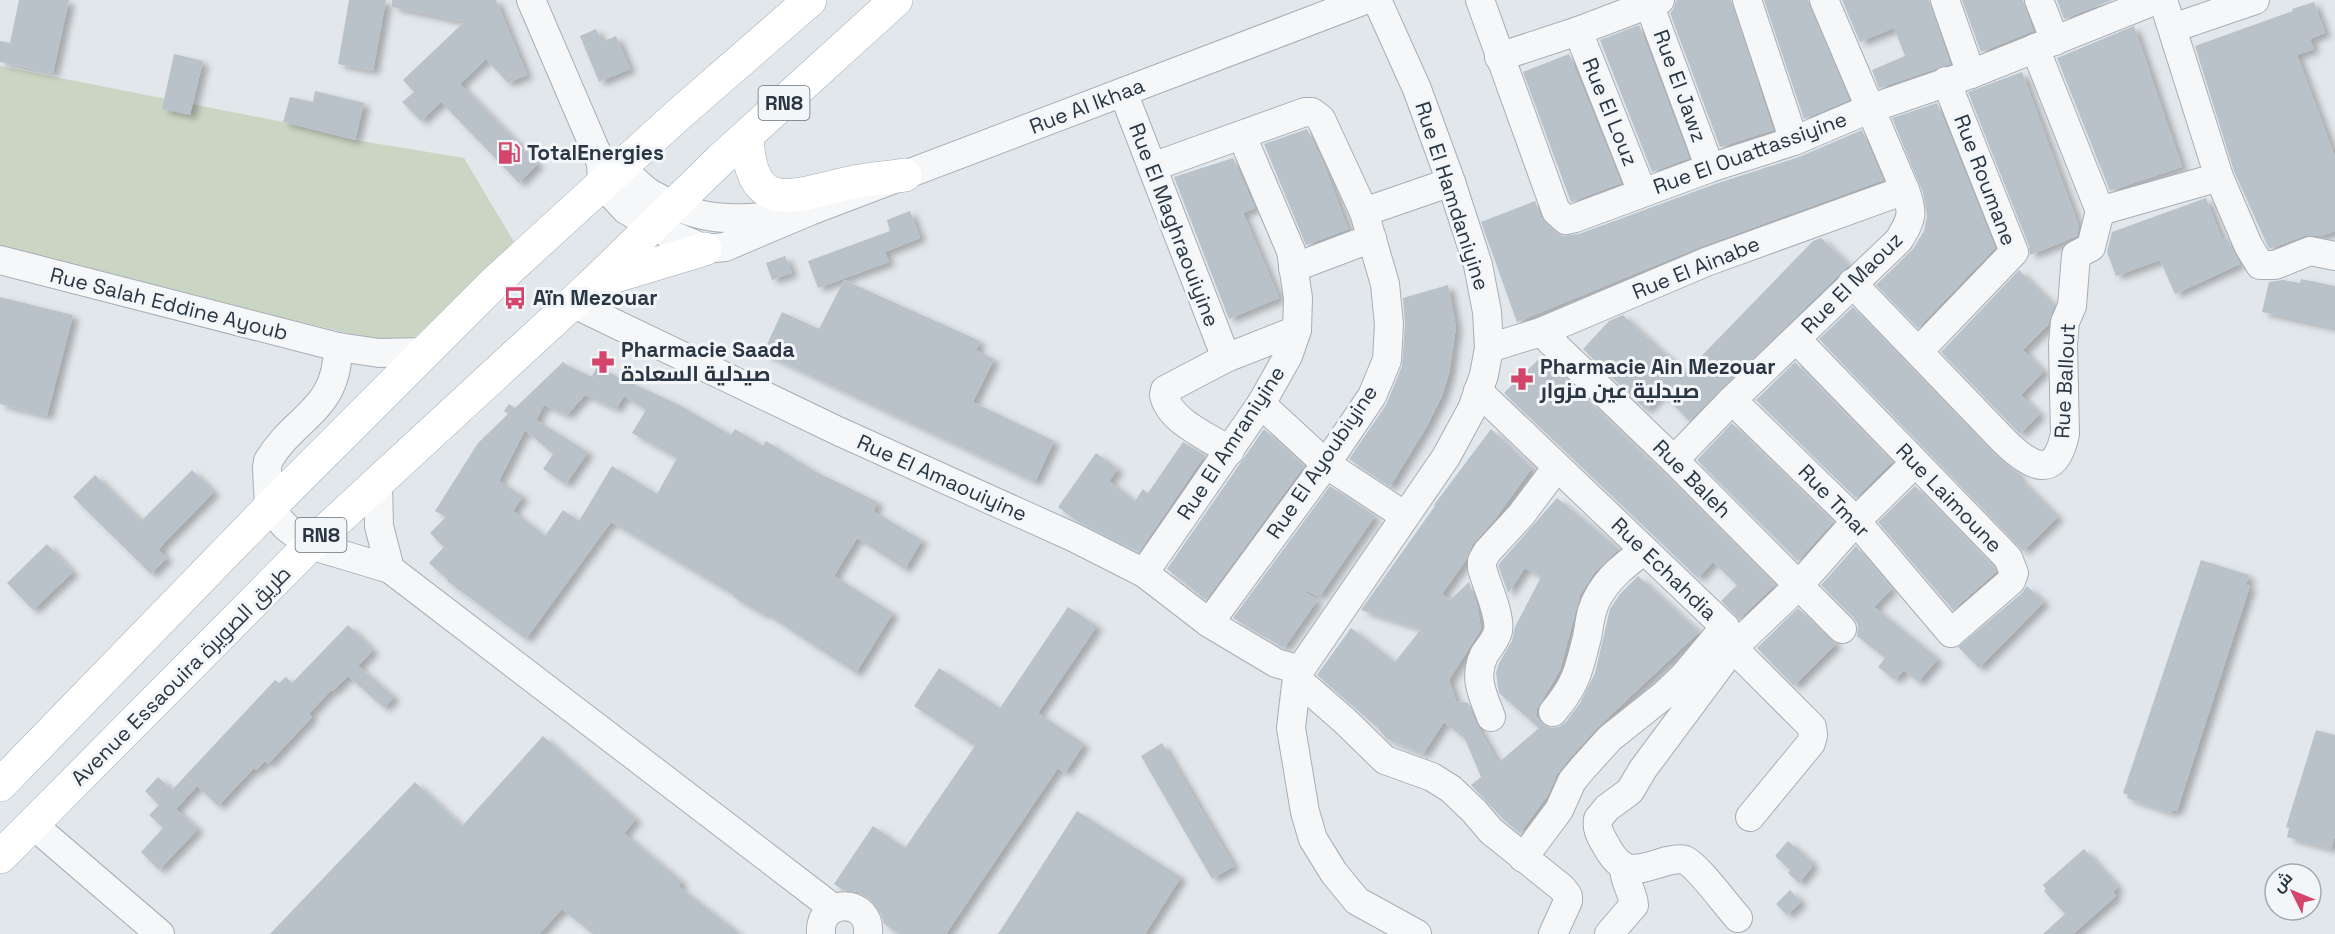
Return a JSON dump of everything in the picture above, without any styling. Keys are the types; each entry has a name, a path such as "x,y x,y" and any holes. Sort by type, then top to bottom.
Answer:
{"main road":[{"name":"RN8","path":"0,785 269,508 608,172 678,115 810,0"},
{"name":"Avenue Essaouira طريق الصويرة","path":"0,857 310,545 896,0"},
{"path":"747,138 751,169 758,183 769,193 783,197 852,182 905,175"},
{"path":"583,293 705,249"}],"street":[{"path":"531,0 608,172"},
{"name":"Rue Al Ikhaa","path":"705,249 725,247 810,211 1365,0"},
{"name":"Rue El Hamdaniyine","path":"1299,675 1446,457 1472,409 1489,348 1487,312 1481,276 1451,182 1417,89 1377,0"},
{"name":"Rue El Ouattassiyine","path":"1480,0 1556,211 1561,218 1566,220 1710,168 1794,141 1869,109 1959,78 2156,0"},
{"path":"1747,0 1794,141"},
{"name":"Rue El Maouz","path":"1674,460 1732,400 1899,240 1909,223 1911,208 1905,190 1824,0"},
{"path":"1945,0 1959,78"},
{"path":"2039,0 2045,45 2100,212 2218,177"},
{"path":"2163,0 2218,177 2248,245 2260,265 2275,265 2322,254 2335,237"},
{"path":"2173,28 2255,0"},
{"path":"1499,57 1655,2"},
{"name":"Rue El Jawz","path":"1655,2 1710,168"},
{"name":"Rue El Louz","path":"1578,31 1642,192"},
{"name":"Rue Roumane","path":"1919,351 2014,252 1959,78"},
{"name":"Rue El Maghraouiyine","path":"1123,92 1226,358"},
{"name":"Rue El Ayoubiyine","path":"1152,167 1305,112 1317,114 1368,225 1385,284 1389,324 1387,360 1372,396 1326,464 1209,623"},
{"name":"Rue El Amraniyine","path":"1144,573 1261,404 1288,356 1297,330 1298,298 1291,251 1242,136"},
{"name":"Rue Al Ikhaa","path":"608,172 646,190 663,216 747,219 810,211"},
{"path":"1293,268 1368,225 1451,182"},
{"name":"Rue El Ainabe","path":"1489,348 1541,332 1706,262 1905,190"},
{"name":"Rue Ballout","path":"1852,283 2016,452 2037,466 2047,465 2055,458 2062,446 2065,434 2063,344 2066,322 2072,306 2076,255 2091,248 2100,212"},
{"path":"663,216 705,249"},
{"name":"Rue Salah Eddine Ayoub","path":"0,260 338,347 379,353 426,352"},
{"name":"Rue El Amaouiyine","path":"583,293 838,431 1044,524 1144,573 1209,623 1299,675"},
{"path":"1230,451 1178,418 1169,409 1164,394 1168,387 1226,358 1297,330"},
{"name":"Rue Baleh","path":"1541,332 1674,460 1842,629"},
{"name":"Rue Laimoune","path":"1796,339 2008,558 2014,573 2011,581 1952,633 1929,608"},
{"path":"338,347 336,375 328,393 268,461 269,508 286,527 310,545 390,569 833,908"},
{"name":"Rue Echahdia","path":"1478,391 1643,551 1812,727 1811,743 1750,817"},
{"name":"Rue Tmar","path":"1732,400 1856,521 1929,608"},
{"path":"1261,404 1326,464 1405,516"},
{"path":"1523,858 1564,801 1572,781 1610,738 1664,695 1729,638 1799,585 1856,521 1915,463"},
{"path":"1491,717 1478,681 1478,674 1498,631 1498,621 1482,568 1482,561 1487,552 1538,494 1557,467"},
{"path":"378,484 379,526 390,569"},
{"path":"1553,711 1567,696 1579,672 1589,619 1598,597 1617,572 1643,551"},
{"path":"1729,638 1630,791 1602,813 1598,819 1598,832 1611,855 1624,868 1634,870 1674,859 1684,860 1700,874 1738,918"},
{"path":"1299,675 1385,760 1432,777 1451,789 1491,831 1562,888 1568,896 1553,934"},
{"path":"1299,675 1291,728 1306,819 1313,839 1334,873 1357,901 1417,934"},
{"path":"1564,801 1579,813 1602,813"},
{"path":"32,824 160,934"},
{"path":"1609,934 1634,905 1633,897 1625,882 1624,868"},
{"path":"821,934 821,923 826,914 833,908 842,906 860,911 871,932"}],"green space":[{"path":"0,66 283,122 355,140 464,158 514,242 415,337 385,342 0,251"}],"building":[{"path":"19,0 69,0 53,73 0,62 0,41 10,43"},
{"path":"349,0 386,0 373,71 338,64"},
{"path":"392,0 496,0 527,75 508,83 486,59 460,84 538,164 519,183 441,102 421,121 402,102 414,92 403,80 464,22 392,7"},
{"path":"1676,0 1731,0 1773,130 1720,147 1670,13"},
{"path":"1764,0 1808,0 1849,100 1804,119"},
{"path":"1842,0 1929,0 1950,64 1879,88 1872,70 1905,56 1894,28 1860,42"},
{"path":"1962,0 2023,0 2033,31 1981,52"},
{"path":"2057,0 2112,0 2064,19"},
{"path":"2314,2 2325,33 2310,39 2314,49 2297,55 2335,157 2335,231 2321,236 2304,236 2269,249 2234,171 2195,46"},
{"path":"1639,25 1689,158 1652,172 1600,40"},
{"path":"2134,26 2182,167 2110,191 2057,58"},
{"path":"596,29 602,42 616,36 630,69 599,82 580,36"},
{"path":"174,54 203,61 190,115 162,109"},
{"path":"1569,54 1621,183 1571,202 1523,72"},
{"path":"2022,72 2079,227 2077,236 2030,255 2029,246 1968,92"},
{"path":"315,91 364,103 355,140 283,122 290,97 313,102"},
{"path":"1937,103 1995,248 1918,328 1876,285 1913,249 1924,231 1927,216 1923,193 1892,118"},
{"path":"1307,129 1324,165 1348,229 1306,245 1264,144"},
{"path":"1862,130 1883,180 1700,247 1517,322 1481,222 1535,201 1541,217 1555,232 1562,236 1579,234 1715,184 1799,157"},
{"path":"1233,158 1255,208 1243,213 1279,298 1229,319 1174,177"},
{"path":"2206,198 2222,240 2227,238 2240,264 2175,294 2160,260 2116,276 2107,252 2112,232"},
{"path":"910,211 920,238 885,252 889,262 818,288 808,261 890,231 887,220"},
{"path":"1821,238 1849,265 1689,421 1662,393 1646,410 1583,349 1609,321 1623,315 1685,373 1813,241"},
{"path":"785,256 792,273 772,280 766,263"},
{"path":"2019,270 2054,305 2048,325 2023,350 2044,371 2021,395 2040,414 2020,434 1941,352"},
{"path":"2301,279 2335,286 2335,328 2262,312 2269,282 2283,280 2300,283"},
{"path":"844,280 980,341 976,350 994,359 973,402 1054,441 1035,482 763,353 782,312 819,329"},
{"path":"1448,285 1456,327 1449,374 1442,396 1427,426 1390,487 1349,459 1386,405 1402,366 1405,325 1403,298"},
{"path":"0,297 73,315 47,416 0,404"},
{"path":"1853,307 1993,453 2019,474 2017,476 2058,517 2023,551 1819,339"},
{"path":"1542,356 1775,585 1739,619 1721,601 1737,585 1713,562 1698,578 1504,393"},
{"path":"563,362 595,378 592,376 597,367 679,405 731,435 735,429 763,446 766,441 816,472 878,502 873,511 922,540 905,569 857,538 834,576 893,613 856,673 765,613 764,615 733,597 734,595 611,522 526,639 447,581 429,563 444,547 430,533 446,517 435,511 478,443 508,414 504,411 509,404 515,408","holes":["585,395 616,409 624,396 646,410 632,433 677,458 657,494 612,466 579,521 563,510 545,536 513,511 523,496 499,481 525,430 553,454 543,469 566,484 588,452 536,420 544,405 567,415"]},
{"path":"1795,362 1892,462 1856,498 1756,400"},
{"path":"1732,423 1833,522 1798,561 1697,460"},
{"path":"1264,429 1304,466 1206,600 1167,569"},
{"path":"1491,429 1532,468 1495,519 1473,544 1466,560 1442,594 1450,600 1469,582 1477,605 1481,629 1449,680 1456,701 1468,703 1498,763 1539,728 1499,693 1496,673 1512,641 1515,627 1541,577 1525,568 1508,593 1498,565 1557,498 1619,549 1594,573 1580,595 1560,670 1537,709 1537,717 1542,724 1551,728 1559,727 1566,722 1580,703 1595,673 1610,609 1620,594 1638,576 1699,632 1598,727 1570,758 1557,774 1548,795 1520,833 1503,819 1471,785 1481,777 1465,739 1444,722 1423,754 1387,739 1377,727 1317,675 1351,628 1395,662 1421,629 1361,610 1434,505"},
{"path":"1183,442 1205,455 1139,552 1077,521 1058,507 1096,453 1118,469 1109,481 1135,501 1143,489 1148,493"},
{"path":"192,470 214,492 164,543 159,550 167,558 151,574 73,497 95,475 141,521"},
{"path":"1330,486 1375,516 1320,596 1303,590 1317,601 1284,648 1233,618"},
{"path":"1915,486 1994,567 1996,572 1953,610 1878,522"},
{"path":"47,544 73,572 33,610 7,583"},
{"path":"1856,546 1892,589 1874,607 1938,659 1918,682 1904,670 1895,680 1878,667 1885,658 1857,636 1858,625 1854,618 1821,585"},
{"path":"2201,560 2249,575 2246,585 2250,586 2177,811 2172,810 2171,813 2127,798 2128,795 2123,793"},
{"path":"2027,586 2044,602 1979,668 1958,647 2022,593"},
{"path":"1068,607 1097,626 1038,713 1084,744 1065,773 1058,768 946,934 899,934 884,924 881,914 871,900 858,892 843,890 834,884 873,826 905,848 975,746 914,706 939,668 1000,708"},
{"path":"1798,608 1836,644 1794,686 1757,648"},
{"path":"348,625 373,650 358,666 394,697 384,708 348,676 333,691 331,690 309,714 312,717 268,764 265,761 256,770 254,768 218,806 197,786 176,809 198,829 159,870 141,852 163,828 149,815 159,805 145,791 158,777 172,790 275,680 279,683 286,677 292,683"},
{"path":"2316,730 2335,735 2335,836 2331,849 2287,837 2289,828 2286,827"},
{"path":"543,736 636,819 624,833 682,882 678,886 740,934 593,934 562,909 539,934 270,934 415,782 462,826"},
{"path":"1162,743 1234,866 1212,879 1141,756"},
{"path":"1077,811 1181,877 1145,934 998,934"},
{"path":"1788,841 1813,863 1799,883 1788,873 1790,870 1775,856"},
{"path":"2084,849 2118,887 2113,892 2116,896 2073,934 2043,934 2065,914 2044,891 2046,889 2043,885"},
{"path":"1790,890 1801,902 1787,915 1776,904"}],"place":[{"name":"TotalEnergies","path":"509,153"},
{"name":"Aïn Mezouar","path":"515,298"},
{"name":"Pharmacie Saada صيدلية السعادة","path":"603,362"},
{"name":"Pharmacie Ain Mezouar صيدلية عين مزوار","path":"1522,379"}]}
